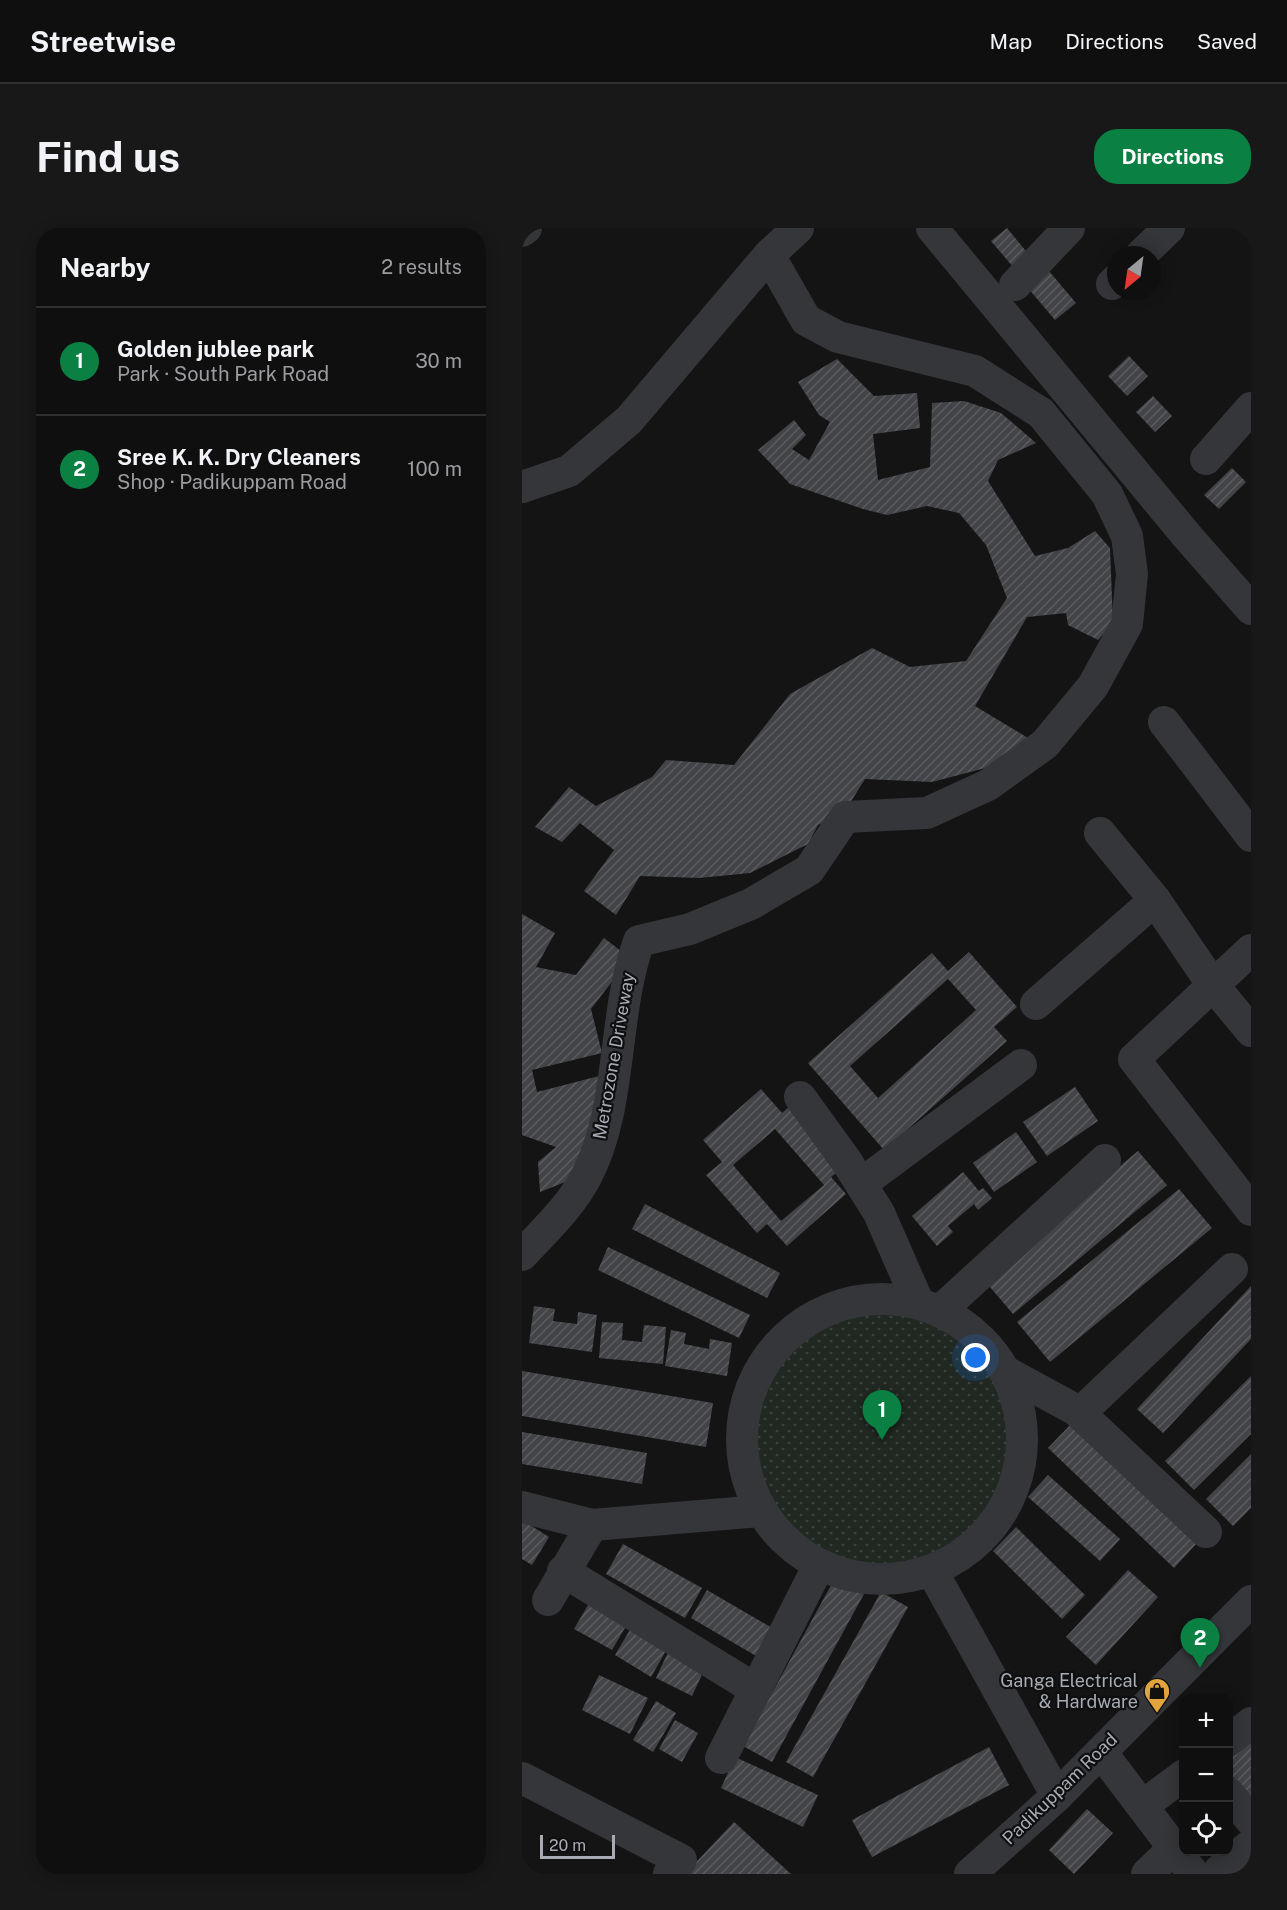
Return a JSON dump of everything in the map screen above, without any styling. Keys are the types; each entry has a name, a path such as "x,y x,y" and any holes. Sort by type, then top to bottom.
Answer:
{"street":[{"path":"522,487 569,471 629,420 769,255 798,228"},
{"path":"932,228 1187,536 1251,609"},
{"path":"1015,285 1069,228"},
{"path":"1150,246 1169,228"},
{"name":"Metrozone Driveway","path":"522,1255 558,1216 586,1178 605,1127 629,970 639,941 690,929 751,904 809,870 845,817 927,813 988,785 1045,744 1093,686 1127,624 1132,574 1127,536 1107,494 1041,413 975,371 838,337 806,320 769,255"},
{"path":"1206,459 1251,408"},
{"path":"1164,722 1251,836"},
{"path":"1100,833 1155,900 1212,984 1251,1031"},
{"path":"1036,1004 1155,900"},
{"path":"1251,951 1212,984 1134,1059 1251,1210"},
{"path":"861,1184 1021,1065"},
{"path":"800,1097 861,1184 930,1306"},
{"path":"930,1306 1105,1160"},
{"path":"1080,1413 1232,1269"},
{"path":"887,1298 930,1306 973,1331 1006,1372 1017,1398 1023,1443 1018,1479 990,1531 952,1562 932,1571 900,1579 842,1574 819,1565 773,1529 760,1511 743,1468 742,1415 754,1377 783,1337 827,1308 887,1298"},
{"path":"1006,1372 1080,1413 1206,1532"},
{"path":"522,1507 592,1525 760,1511"},
{"path":"548,1600 592,1525"},
{"path":"721,1758 819,1565"},
{"path":"563,1571 755,1689"},
{"path":"932,1571 1057,1796"},
{"name":"Padikuppam Road","path":"970,1874 1057,1796 1251,1600"},
{"path":"1233,1737 1251,1724"},
{"path":"1107,1746 1153,1798 1197,1862"},
{"path":"1107,1746 1197,1862"},
{"path":"522,1778 681,1860 669,1874"},
{"path":"1153,1798 1179,1779"},
{"path":"1233,1799 1251,1820"},
{"path":"1149,1873 1197,1862 1251,1845"}],"shaded area":[{"path":"870,1314 894,1314 919,1319 942,1328 962,1342 980,1360 994,1380 1003,1403 1008,1440 1006,1465 994,1500 980,1520 962,1538 942,1552 919,1561 894,1566 870,1566 845,1561 822,1552 802,1538 784,1520 770,1500 761,1477 756,1452 756,1428 761,1403 770,1380 784,1360 802,1342 822,1328 845,1319"}],"building":[{"path":"1007,228 1034,261 1019,274 991,241"},
{"path":"1043,264 1076,303 1055,320 1022,281"},
{"path":"1129,356 1148,376 1127,396 1108,376"},
{"path":"837,359 874,396 917,393 920,428 873,434 878,480 930,467 932,403 964,401 1001,413 1036,443 998,460 988,481 1035,556 1068,548 1095,531 1110,548 1113,623 1098,640 1068,625 1066,613 1027,617 975,706 1033,741 1008,762 932,782 865,779 843,814 818,825 808,844 750,873 699,878 640,876 616,915 584,891 614,850 580,823 562,842 535,827 569,787 596,806 652,777 666,760 734,765 790,694 872,648 910,667 966,661 1007,598 986,545 959,513 927,506 887,515 863,509 790,484 758,450 794,420 806,435 792,449 809,460 830,422 819,415 798,382"},
{"path":"1153,396 1172,416 1155,432 1136,412"},
{"path":"1232,468 1246,482 1219,509 1204,495"},
{"path":"522,914 555,933 536,967 576,975 604,938 630,958 591,1009 602,1053 532,1070 537,1092 603,1075 578,1177 540,1192 538,1162 556,1147 522,1135"},
{"path":"969,952 1017,1007 994,1027 1007,1041 884,1150 808,1063 932,953 948,971","holes":["948,979 976,1010 878,1098 850,1066"]},
{"path":"1075,1087 1098,1121 1047,1156 1023,1122"},
{"path":"761,1089 782,1113 791,1105 845,1166 831,1177 846,1194 787,1246 767,1224 757,1233 706,1175 722,1162 703,1140","holes":["775,1129 824,1185 781,1221 733,1165"]},
{"path":"1016,1132 1037,1162 994,1192 973,1163"},
{"path":"1138,1151 1167,1185 1013,1314 984,1280"},
{"path":"963,1172 979,1191 983,1188 992,1198 978,1210 974,1204 948,1226 953,1232 937,1246 912,1216"},
{"path":"1179,1189 1212,1228 1050,1362 1017,1322"},
{"path":"645,1204 780,1273 767,1298 632,1229"},
{"path":"608,1247 750,1315 739,1338 598,1270"},
{"path":"1251,1286 1251,1339 1163,1433 1137,1409"},
{"path":"534,1306 555,1309 553,1321 577,1324 578,1312 597,1315 592,1352 529,1343"},
{"path":"602,1322 623,1323 622,1340 642,1342 644,1325 666,1327 663,1364 599,1358"},
{"path":"671,1330 686,1333 684,1344 709,1349 710,1339 732,1343 727,1376 665,1366"},
{"path":"522,1371 713,1403 706,1447 522,1416"},
{"path":"1251,1376 1251,1434 1194,1490 1165,1461"},
{"path":"1074,1421 1199,1541 1174,1568 1048,1448"},
{"path":"522,1432 647,1453 642,1484 522,1464"},
{"path":"1251,1454 1251,1508 1233,1526 1206,1499"},
{"path":"1048,1475 1120,1539 1100,1561 1028,1497"},
{"path":"522,1520 549,1537 532,1565 522,1559"},
{"path":"1016,1527 1085,1595 1062,1619 993,1551"},
{"path":"623,1544 702,1588 685,1618 606,1574"},
{"path":"1128,1570 1158,1597 1096,1665 1066,1637"},
{"path":"835,1578 864,1594 772,1762 743,1746"},
{"path":"707,1590 779,1632 763,1660 691,1618"},
{"path":"881,1592 908,1607 813,1777 786,1762"},
{"path":"591,1600 629,1621 612,1650 574,1629"},
{"path":"631,1628 667,1649 651,1677 615,1655"},
{"path":"670,1648 706,1666 692,1696 656,1678"},
{"path":"599,1675 648,1698 630,1734 582,1710"},
{"path":"656,1701 676,1713 653,1752 633,1740"},
{"path":"675,1720 698,1733 682,1762 659,1749"},
{"path":"1251,1736 1251,1801 1233,1777 1233,1749"},
{"path":"989,1747 1009,1785 872,1857 852,1820"},
{"path":"735,1757 818,1795 803,1827 721,1788"},
{"path":"1087,1809 1113,1833 1074,1874 1049,1850"},
{"path":"734,1822 791,1874 685,1874"}],"place":[{"name":"Golden jublee park","path":"882,1440"},
{"name":"Sree K. K. Dry Cleaners","path":"1200,1668"},
{"name":"Ganga Electrical & Hardware","path":"1157,1714"}]}
